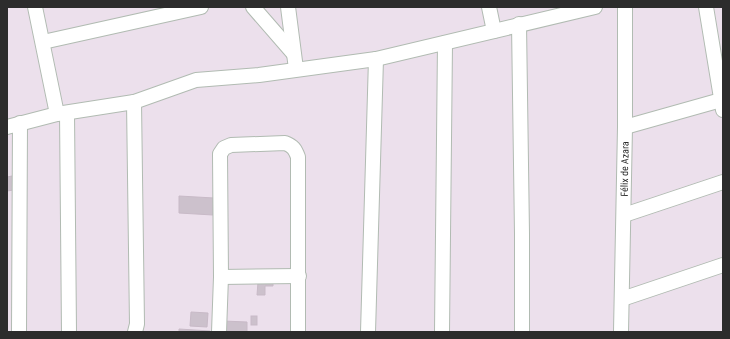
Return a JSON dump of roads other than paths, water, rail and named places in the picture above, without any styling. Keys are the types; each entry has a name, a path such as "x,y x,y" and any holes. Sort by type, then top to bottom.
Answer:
{"street":[{"path":"36,7 43,42 62,113 69,332"},
{"path":"43,42 201,7"},
{"path":"253,7 293,53"},
{"path":"288,7 296,69"},
{"path":"489,7 494,31"},
{"path":"19,332 13,274 14,125 62,113 134,102 196,80 259,75 376,59 595,7"},
{"name":"Félix de Azara","path":"621,332 624,215 625,7"},
{"path":"625,127 722,105 706,7"},
{"path":"519,24 522,332"},
{"path":"442,332 445,43"},
{"path":"368,332 376,59"},
{"path":"134,102 137,324 135,332"},
{"path":"219,332 221,277 220,154 224,148 231,145 285,143 292,146 296,150 298,157 298,332"},
{"path":"624,215 723,182"},
{"path":"622,299 723,265"},
{"path":"221,277 299,276"}]}
